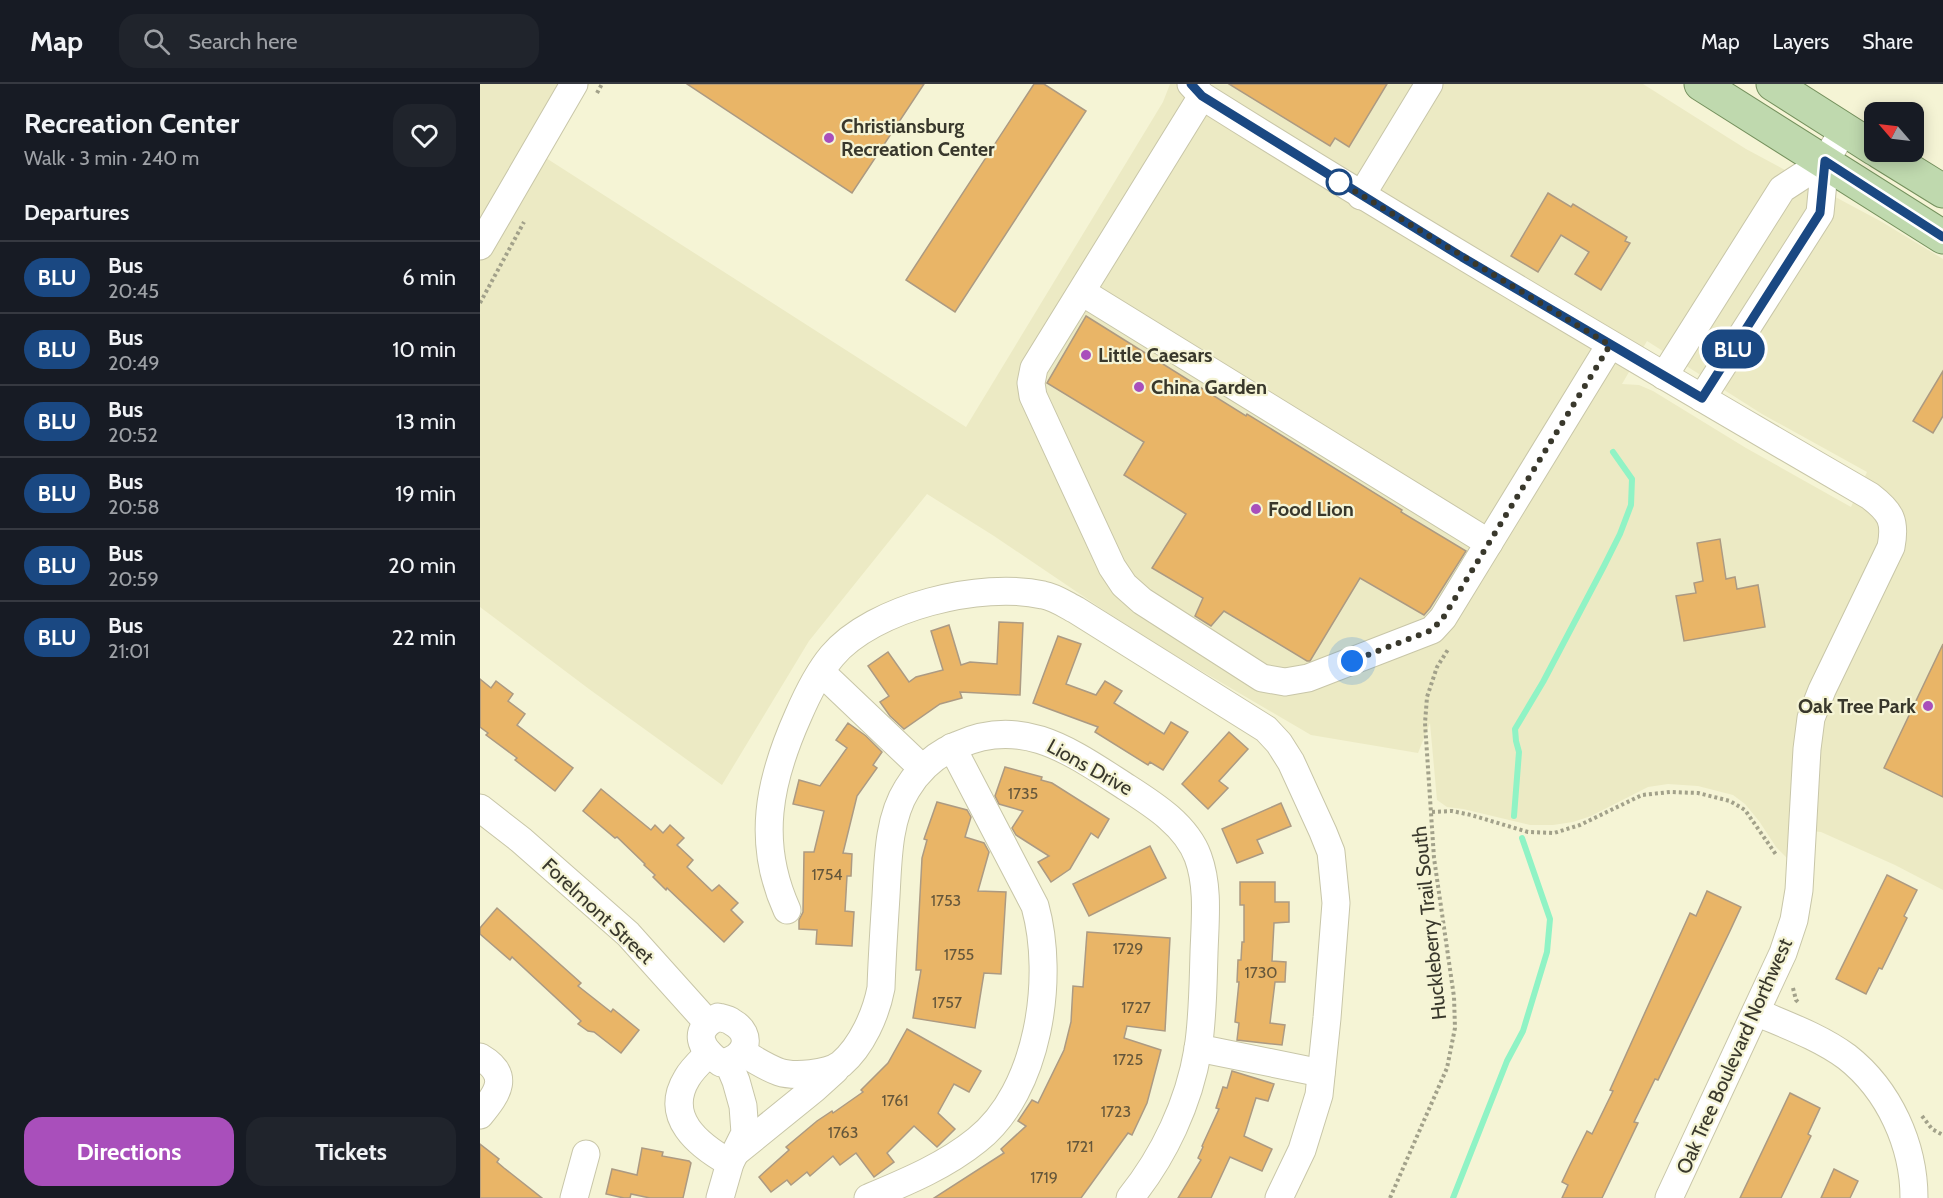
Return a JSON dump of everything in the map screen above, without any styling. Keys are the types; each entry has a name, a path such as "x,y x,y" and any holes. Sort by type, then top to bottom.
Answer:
{"main road":[{"path":"1701,84 1943,237"},
{"path":"1773,84 1864,142"},
{"path":"1896,162 1943,191"}],"street":[{"path":"1361,196 1429,84"},
{"path":"480,246 566,87"},
{"path":"1196,90 1082,292 1034,368 1031,382 1032,396 1112,567 1124,585 1142,601 1262,678 1285,682 1308,678 1432,630 1443,618 1610,345"},
{"name":"Oak Tree Boulevard Northwest","path":"1196,90 1361,196 1610,345 1870,496 1883,506 1891,518 1894,533 1891,547 1822,690 1811,718 1807,749 1799,890 1794,920 1783,953 1669,1198"},
{"path":"1664,376 1782,189 1825,161 1844,130"},
{"path":"1702,398 1820,213 1825,161"},
{"path":"1082,292 1489,543"},
{"path":"787,910 779,892 768,831 774,781 782,754 802,707 832,656 847,641 873,625 913,607 961,594 1032,593 1046,596 1076,610 1266,729 1279,743 1291,762 1331,852 1335,903 1319,1095 1302,1150 1279,1198"},
{"path":"821,672 922,768"},
{"name":"Lions Drive","path":"732,1159 840,1065 870,1026 878,1008 881,988 890,838 906,790 922,768 951,747 986,735 1023,735 1063,748 1149,802 1188,838 1198,856 1204,880 1206,906 1198,1048 1190,1081 1173,1128 1160,1155 1130,1198"},
{"path":"868,1198 940,1165 979,1139 1006,1107 1029,1063 1036,1039 1043,954 1041,927 1035,906 951,747"},
{"name":"Forelmont Street","path":"480,808 521,840 628,934 707,1022"},
{"path":"1756,1012 1809,1035 1846,1056 1868,1077 1882,1095 1908,1152 1914,1182 1914,1198"},
{"path":"732,1159 712,1153 692,1135 684,1122 680,1108 680,1092 687,1077 726,1056 746,1044 742,1032 732,1022 718,1017 707,1022 701,1033 702,1043 726,1056 780,1072 811,1075 840,1065"},
{"path":"1198,1048 1321,1073"},
{"path":"720,1198 732,1159 745,1133 743,1106 726,1056"},
{"path":"480,1057 496,1069 499,1078 498,1089 493,1099 480,1115"},
{"path":"574,1198 586,1154"}],"path":[{"name":"Huckleberry Trail South","path":"1390,1198 1447,1068 1455,1028 1454,997 1437,880 1425,723 1427,698 1437,667 1450,646"},
{"name":"Huckleberry Trail South","path":"1432,812 1452,811 1527,832 1554,833 1580,825 1642,795 1670,792 1698,793 1730,801 1745,810 1779,860 1788,867 1800,871"},
{"path":"1795,980 1793,990 1796,1000 1803,1007"},
{"path":"1918,1111 1932,1129 1943,1135"}],"shaded area":[{"path":"480,84 559,84 546,158 966,427 1163,102 1170,84 1643,84 1746,149 1882,222 1943,259 1943,890 1895,865 1821,832 1791,829 1788,859 1776,847 1745,804 1733,795 1698,786 1668,784 1648,787 1591,816 1553,825 1530,825 1447,807 1437,800 1430,723 1418,753 1311,735 1164,649 927,494 809,641 722,785 480,607","holes":["1647,341 1762,414 1867,472 1851,507 1746,448 1653,391 1639,385 1622,384"]}],"building":[{"name":"Christiansburg Recreation Center","path":"687,84 924,84 852,193"},
{"path":"1034,84 1044,84 1086,111 955,312 906,280"},
{"path":"1229,84 1387,84 1349,147 1335,138 1330,146"},
{"path":"1548,193 1571,207 1573,204 1627,237 1625,241 1630,243 1601,290 1575,274 1589,252 1561,235 1538,272 1511,256"},
{"path":"1086,316 1466,551 1424,615 1360,578 1310,661 1224,611 1211,626 1195,616 1203,598 1152,568 1186,514 1124,475 1144,442 1047,383"},
{"path":"1943,371 1943,416 1933,433 1913,421"},
{"path":"1720,539 1726,579 1735,577 1737,589 1758,585 1765,627 1684,641 1676,596 1696,593 1694,583 1703,581 1697,543"},
{"path":"999,622 1023,623 1020,695 960,692 962,698 940,704 904,729 890,716 880,702 889,696 868,666 888,652 909,682 916,677 943,670 931,631 949,625 961,665 970,662 997,664"},
{"path":"1058,636 1081,644 1066,684 1096,695 1105,681 1122,691 1114,703 1164,734 1171,722 1188,732 1163,770 1150,762 1148,765 1095,732 1098,727 1033,703"},
{"name":"Oak Tree Park","path":"1943,644 1943,797 1884,768"},
{"path":"480,679 491,688 496,681 513,694 508,701 525,714 517,725 573,768 555,791 515,760 517,758 486,735 488,733 480,727"},
{"path":"848,723 882,752 873,765 877,768 857,796 843,853 852,854 851,876 847,876 845,911 854,912 852,946 816,944 817,930 799,929 799,920 803,912 804,852 814,852 824,811 793,804 799,780 820,786 847,748 836,740"},
{"path":"1229,732 1248,749 1219,781 1228,788 1208,809 1182,784"},
{"path":"1005,767 1042,777 1041,780 1052,783 1109,819 1098,838 1091,833 1070,869 1051,882 1038,862 1049,856 1016,835 1012,828 1023,811 999,804 995,796"},
{"path":"601,789 651,830 655,825 663,833 670,825 684,838 677,845 693,860 687,867 712,891 719,885 738,903 731,910 743,922 724,942 667,888 666,890 653,877 655,875 645,864 617,837 615,838 583,811"},
{"path":"937,802 967,810 971,817 965,837 984,843 989,852 978,891 1006,892 1001,974 984,973 975,1028 913,1018 921,970 916,970 922,858 927,840 924,839"},
{"path":"1281,803 1291,826 1257,840 1263,853 1237,863 1222,829"},
{"path":"1150,846 1166,878 1089,916 1073,884"},
{"path":"1887,875 1917,890 1904,916 1907,918 1882,969 1879,968 1866,994 1836,979"},
{"path":"1240,882 1275,882 1275,902 1289,902 1289,922 1274,923 1272,961 1286,962 1285,982 1275,982 1270,1023 1285,1025 1282,1045 1237,1040 1239,1023 1235,1022 1239,982 1237,982 1238,960 1241,960 1242,942 1244,942 1244,905 1240,905"},
{"path":"1707,891 1741,907 1729,933 1658,1080 1655,1079 1634,1122 1638,1123 1602,1198 1562,1198 1568,1185 1562,1182 1570,1165 1587,1131 1592,1134 1690,913 1696,916"},
{"path":"497,908 581,983 578,986 611,1012 613,1009 639,1030 621,1053 594,1032 578,1024 581,1021 512,957 510,960 480,934 480,928"},
{"path":"1087,932 1170,938 1165,1031 1127,1026 1124,1038 1161,1050 1147,1103 1132,1135 1128,1133 1081,1198 934,1198 1004,1153 1001,1149 1026,1126 1018,1121 1032,1100 1038,1103 1064,1050 1071,1022 1073,986 1083,987"},
{"path":"907,1029 981,1071 969,1092 954,1084 938,1113 955,1129 937,1147 914,1126 887,1153 894,1162 874,1177 856,1153 840,1165 833,1156 810,1176 807,1172 791,1185 787,1180 771,1192 759,1177 789,1150 786,1147 817,1121 863,1092 861,1090 888,1063"},
{"path":"1232,1071 1274,1084 1268,1101 1256,1098 1244,1136 1272,1149 1262,1171 1230,1157 1211,1198 1178,1198 1201,1160 1198,1158 1202,1146 1219,1109 1216,1108 1223,1087 1227,1088"},
{"path":"1790,1093 1820,1108 1808,1134 1811,1136 1781,1198 1740,1198"},
{"path":"480,1144 499,1159 497,1162 542,1198 480,1198"},
{"path":"642,1148 663,1152 662,1156 691,1163 683,1198 650,1198 631,1194 630,1198 624,1198 606,1194 612,1169 637,1175"},
{"path":"1834,1169 1858,1181 1850,1198 1821,1198"}],"waterway":[{"path":"1514,816 1519,752 1515,729 1543,682 1604,566 1631,505 1632,479 1613,452"},
{"path":"1453,1198 1507,1061 1523,1031 1547,952 1550,919 1522,838"}],"bus line":[{"name":"BLU","path":"1191,84 1202,96 1361,196 1702,398 1820,213 1825,161 1943,237"}],"place":[{"name":"Christiansburg Recreation Center","path":"829,138"},
{"name":"Little Caesars","path":"1086,355"},
{"name":"China Garden","path":"1139,387"},
{"name":"Food Lion","path":"1256,509"},
{"name":"Oak Tree Park","path":"1928,706"}],"route":[{"path":"1339,182 1610,345 1443,618 1432,630 1352,661"}]}
